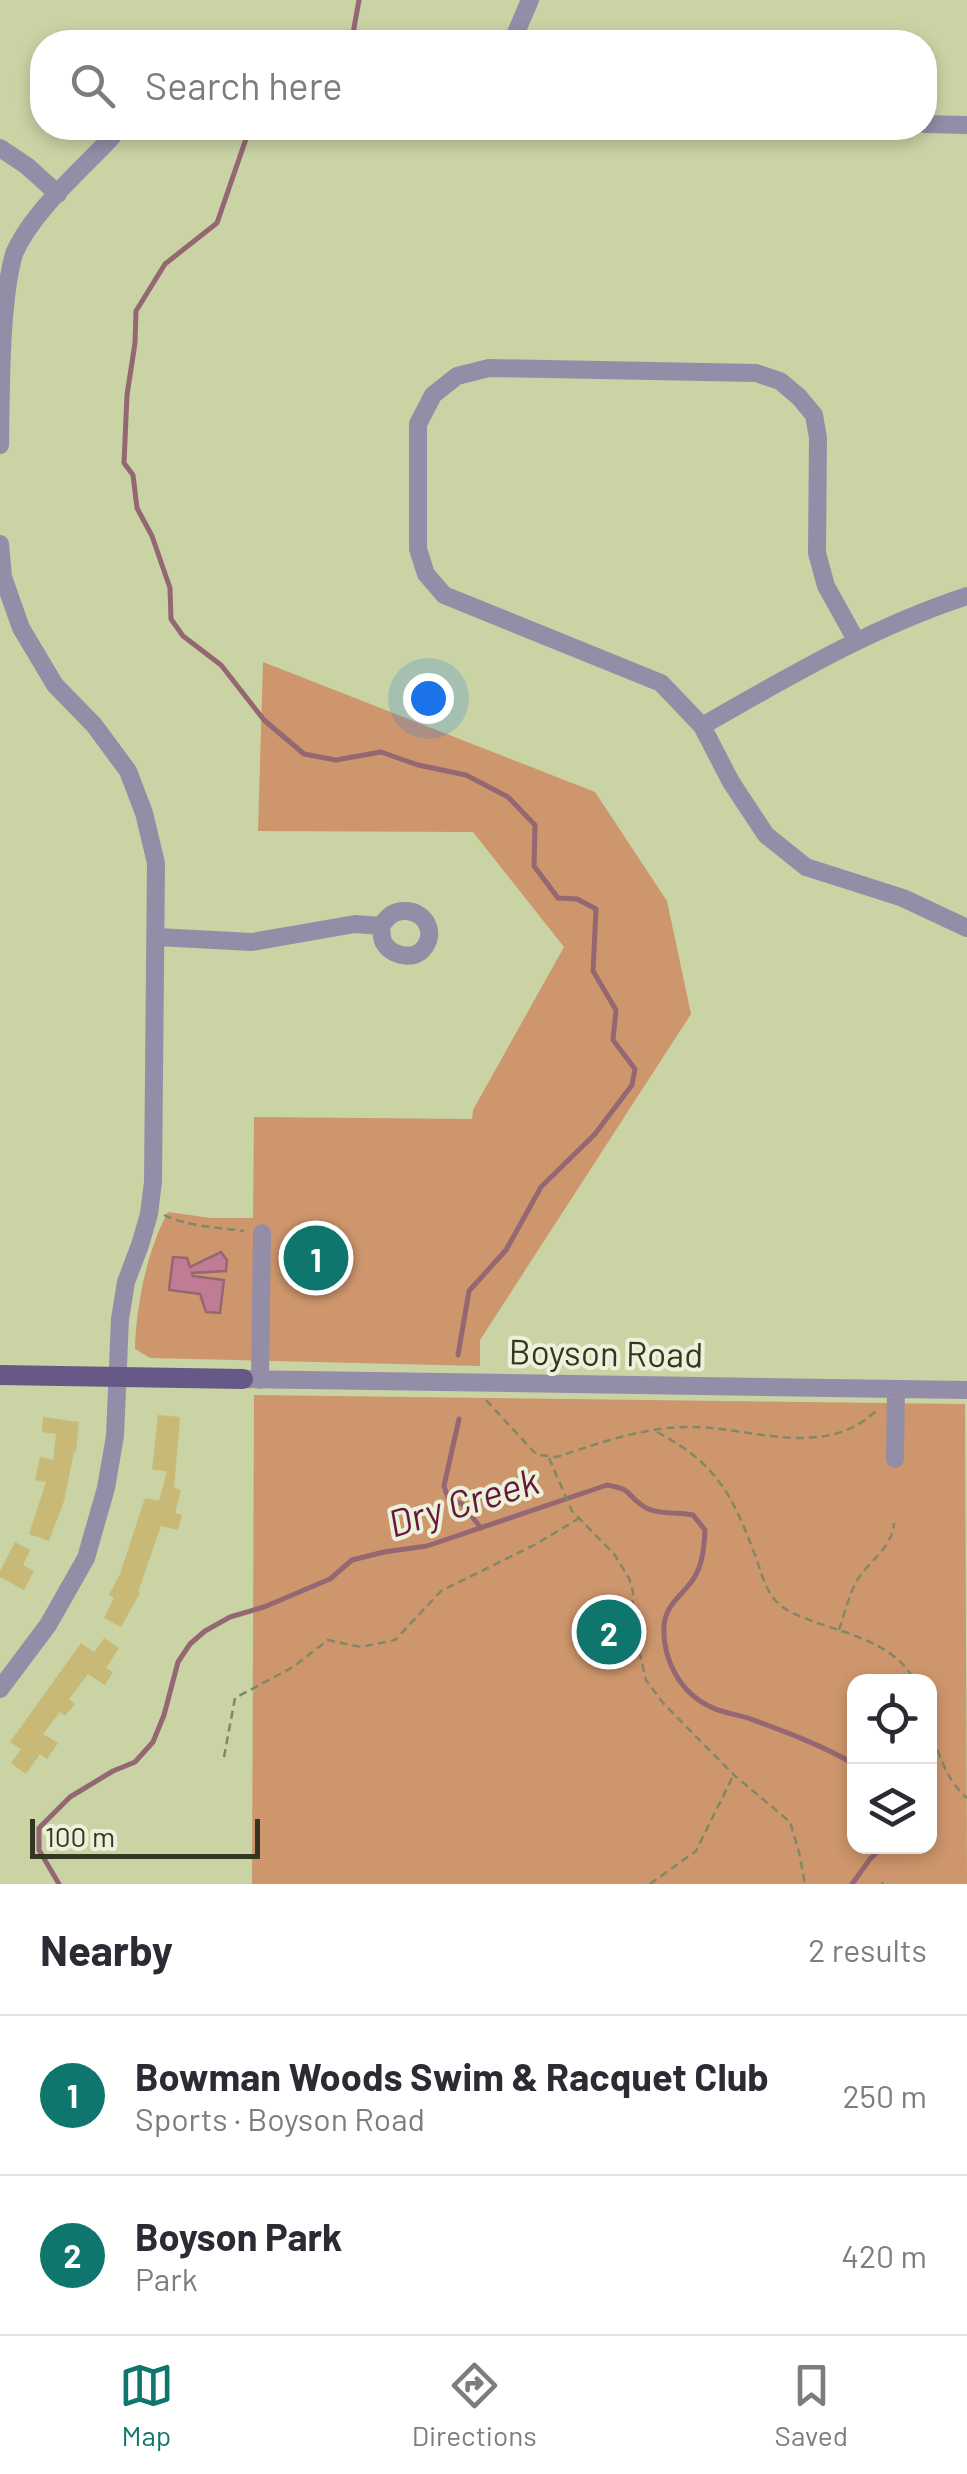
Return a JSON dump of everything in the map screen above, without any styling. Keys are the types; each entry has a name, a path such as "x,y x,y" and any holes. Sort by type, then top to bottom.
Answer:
{"main road":[{"path":"0,1375 252,1379"}],"street":[{"path":"518,30 530,0"},
{"path":"937,124 967,125"},
{"path":"0,444 1,318 5,280 14,252 31,224 109,140"},
{"path":"0,148 58,194"},
{"path":"856,640 826,586 817,553 818,438 814,415 780,381 756,373 488,368 457,376 433,395 418,424 418,549 426,574 444,595 662,683 702,726 731,782 766,835 806,867 903,898 967,928"},
{"path":"0,544 2,576 21,628 55,684 94,724 128,771 156,862 157,937 153,1182 150,1208 126,1282 120,1319 114,1436 106,1488 86,1558 48,1624 0,1689"},
{"path":"702,726 856,640 967,596"},
{"path":"157,937 252,942 355,924 381,926"},
{"path":"252,1379 262,1233"},
{"name":"Boyson Road","path":"252,1379 896,1397 967,1390"},
{"path":"894,1459 896,1397"}],"path":[{"path":"150,1208 173,1220 262,1233"},
{"path":"481,1399 534,1452 556,1457 617,1436 690,1427 771,1436 826,1436 848,1431 896,1397"},
{"path":"654,1431 686,1449 728,1492 767,1588 778,1604 890,1652 911,1674"},
{"path":"548,1457 570,1506 614,1554 629,1578 632,1620 646,1680 663,1703 734,1775 790,1822 804,1884"},
{"path":"224,1757 235,1698 293,1666 328,1640 361,1648 395,1640 441,1591 580,1518"},
{"path":"838,1630 856,1582 884,1548 894,1523"},
{"path":"937,1745 954,1787 967,1798"},
{"path":"650,1884 696,1851 734,1775"}],"shaded area":[{"path":"263,662 595,792 667,901 691,1014 480,1340 480,1366 150,1358 135,1349 144,1279 168,1212 253,1218 254,1117 472,1119 473,1110 564,947 473,832 258,831"},
{"path":"221,1252 227,1260 226,1271 192,1273 224,1280 220,1313 206,1312 200,1294 169,1290 173,1257 187,1258 190,1267"},
{"path":"254,1395 965,1404 967,1884 252,1884"}],"building":[{"path":"158,1415 180,1417 174,1488 181,1490 175,1513 182,1515 178,1530 161,1526 140,1593 121,1627 104,1618 114,1598 109,1595 120,1574 145,1498 159,1501 167,1471 152,1470"},
{"path":"43,1417 79,1422 64,1501 49,1541 29,1534 46,1482 35,1480 40,1457 53,1460 56,1434 42,1432"},
{"path":"15,1542 30,1550 23,1565 34,1571 24,1590 0,1577"},
{"path":"104,1638 119,1648 106,1668 113,1672 105,1685 88,1674 69,1699 75,1704 65,1716 60,1712 43,1734 58,1743 47,1759 40,1754 26,1774 11,1763 21,1749 10,1742 81,1643 94,1652"}],"waterway":[{"path":"354,30 359,0"},
{"path":"246,140 217,223 165,264 136,311 124,463 133,475 137,508 152,536 170,588 171,619 183,636 221,665 264,720 304,754 336,760 381,752 466,775 508,797 535,825 534,866 558,898 577,899 596,909 593,971 616,1010 613,1040 635,1069 632,1085 595,1134 541,1187 506,1250 469,1291 458,1355"},
{"path":"459,1419 444,1486 448,1498 462,1504 481,1528"},
{"name":"Dry Creek","path":"59,1884 39,1850 39,1828 70,1797 135,1762 153,1742 178,1662 205,1631 230,1617 330,1579 352,1560 427,1546 607,1485 625,1490 648,1509 693,1515 705,1530 699,1569 665,1618 666,1650 682,1684 715,1709 788,1733 847,1760"},
{"name":"Dry Creek","path":"852,1884 875,1854"}],"place":[{"name":"Bowman Woods Swim & Racquet Club","path":"316,1258"},
{"name":"Boyson Park","path":"609,1632"}]}
